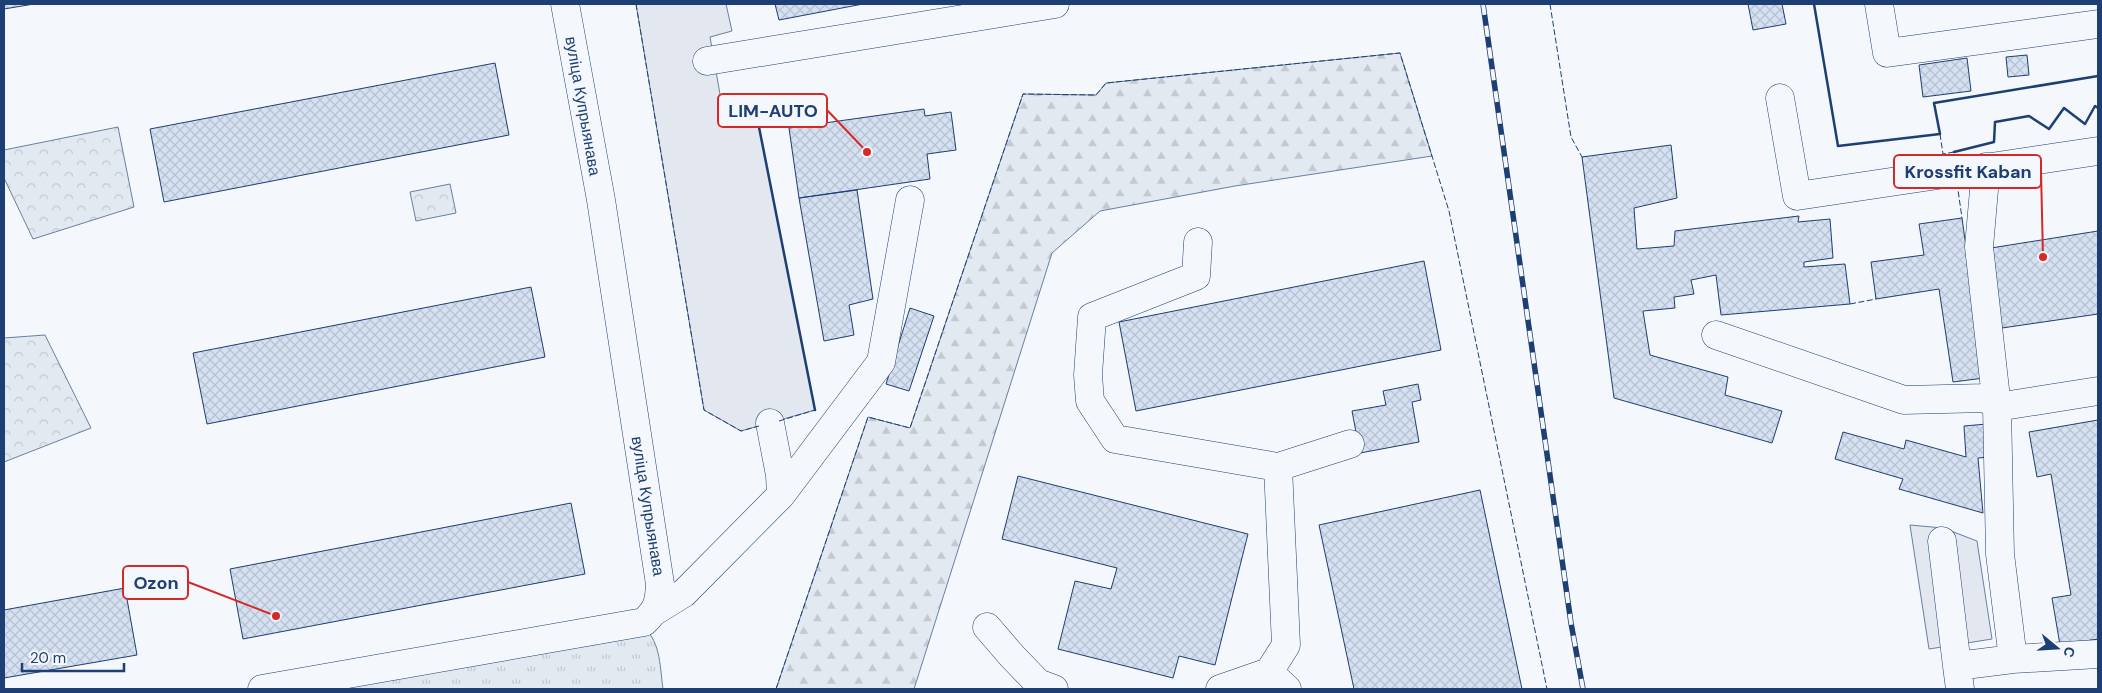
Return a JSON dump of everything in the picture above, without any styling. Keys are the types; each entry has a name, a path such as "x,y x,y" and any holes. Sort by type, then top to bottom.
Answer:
{"street":[{"name":"вуліца Купрыянава","path":"565,4 602,210 660,584 659,598 655,611"},
{"path":"706,62 1055,4"},
{"path":"1879,4 1886,54 2098,24"},
{"path":"1780,98 1797,196 2098,151"},
{"path":"1986,167 1979,247 1997,407 2000,554 2013,658"},
{"path":"262,689 644,622 655,611 684,593 781,496 881,362 910,200"},
{"path":"1198,242 1196,276 1092,317 1088,375 1090,401 1115,439 1278,467 1350,444"},
{"path":"1716,335 1904,400 1986,398 1997,407 2098,391"},
{"path":"770,424 780,475 781,496"},
{"path":"1220,689 1278,681 1286,645 1278,467"},
{"path":"1942,541 1959,678 2013,658 2098,654"},
{"path":"987,627 1038,683 1054,689"}],"green space":[{"path":"1400,53 1432,156 1235,186 1100,211 1052,253 914,689 776,689 868,417 910,428 1023,94 1096,95 1106,83"},
{"path":"118,127 134,207 33,239 4,178 4,150"},
{"path":"450,184 456,213 416,221 410,192"},
{"path":"45,335 91,428 4,462 4,338"},
{"path":"644,628 650,634 657,648 663,689 326,689"}],"shaded area":[{"path":"636,4 726,4 732,31 710,37 724,117 756,112 815,410 741,431 704,410"},
{"path":"1910,525 1943,528 1977,541 1992,639 1929,649"}],"building":[{"path":"4,4 34,4 4,9"},
{"path":"775,4 863,4 779,20"},
{"path":"1748,4 1782,4 1786,24 1753,30"},
{"path":"2027,55 2029,75 2008,77 2006,57"},
{"path":"1967,58 1971,91 1923,97 1919,65"},
{"path":"495,63 509,135 164,202 150,129"},
{"path":"924,109 925,116 951,112 956,150 927,154 930,179 799,198 789,128"},
{"path":"1671,145 1677,198 1634,208 1637,249 1674,246 1675,231 1799,216 1798,222 1830,219 1833,258 1804,262 1804,267 1845,264 1850,304 1721,315 1716,275 1691,280 1694,294 1674,297 1675,308 1643,311 1650,355 1728,377 1725,395 1782,411 1772,443 1614,398 1582,157"},
{"path":"857,190 873,299 849,305 854,335 824,341 799,198"},
{"path":"1962,218 1984,378 1953,382 1939,289 1876,299 1871,262 1924,255 1919,224"},
{"path":"2098,231 2098,314 2002,328 1991,248"},
{"path":"1424,261 1441,350 1136,411 1119,322"},
{"path":"531,287 545,357 207,424 193,353"},
{"path":"910,308 934,316 909,391 886,384"},
{"path":"1418,384 1421,400 1412,402 1419,442 1360,453 1352,411 1386,405 1383,391"},
{"path":"2098,420 2098,639 2060,645 2052,598 2071,595 2051,474 2037,477 2029,432"},
{"path":"1987,424 1990,457 1978,458 1983,513 1899,489 1903,479 1835,459 1843,432 1904,449 1906,440 1966,457 1964,426"},
{"path":"1018,476 1248,534 1215,665 1179,656 1173,678 1058,649 1075,581 1111,589 1117,568 1002,539"},
{"path":"1480,490 1522,689 1354,689 1319,525"},
{"path":"571,503 585,574 243,639 230,569"},
{"path":"125,588 137,655 4,678 4,610"}],"railway":[{"path":"1483,4 1571,623 1583,689"}],"fence":[{"path":"636,4 704,410 741,431 759,426"},
{"path":"1550,4 1571,137 1582,157"},
{"path":"776,689 868,417 910,428 1023,94 1096,95 1106,83 1400,53 1449,211 1547,689"},
{"path":"1940,134 1943,154 1954,152 1954,161"},
{"path":"1957,183 1962,218"},
{"path":"1850,304 1876,299"},
{"path":"779,421 815,410"}],"wall":[{"path":"1814,4 1838,146 1940,134 1934,103 2098,76"},
{"path":"764,106 756,112 815,410"},
{"path":"1954,152 1994,142 1995,122 2029,116 2049,129 2064,108 2085,124 2095,106 2098,108"}],"place":[{"name":"LIM-AUTO","path":"867,152"},
{"name":"Krossfit Kaban","path":"2043,257"},
{"name":"Ozon","path":"276,616"}]}
